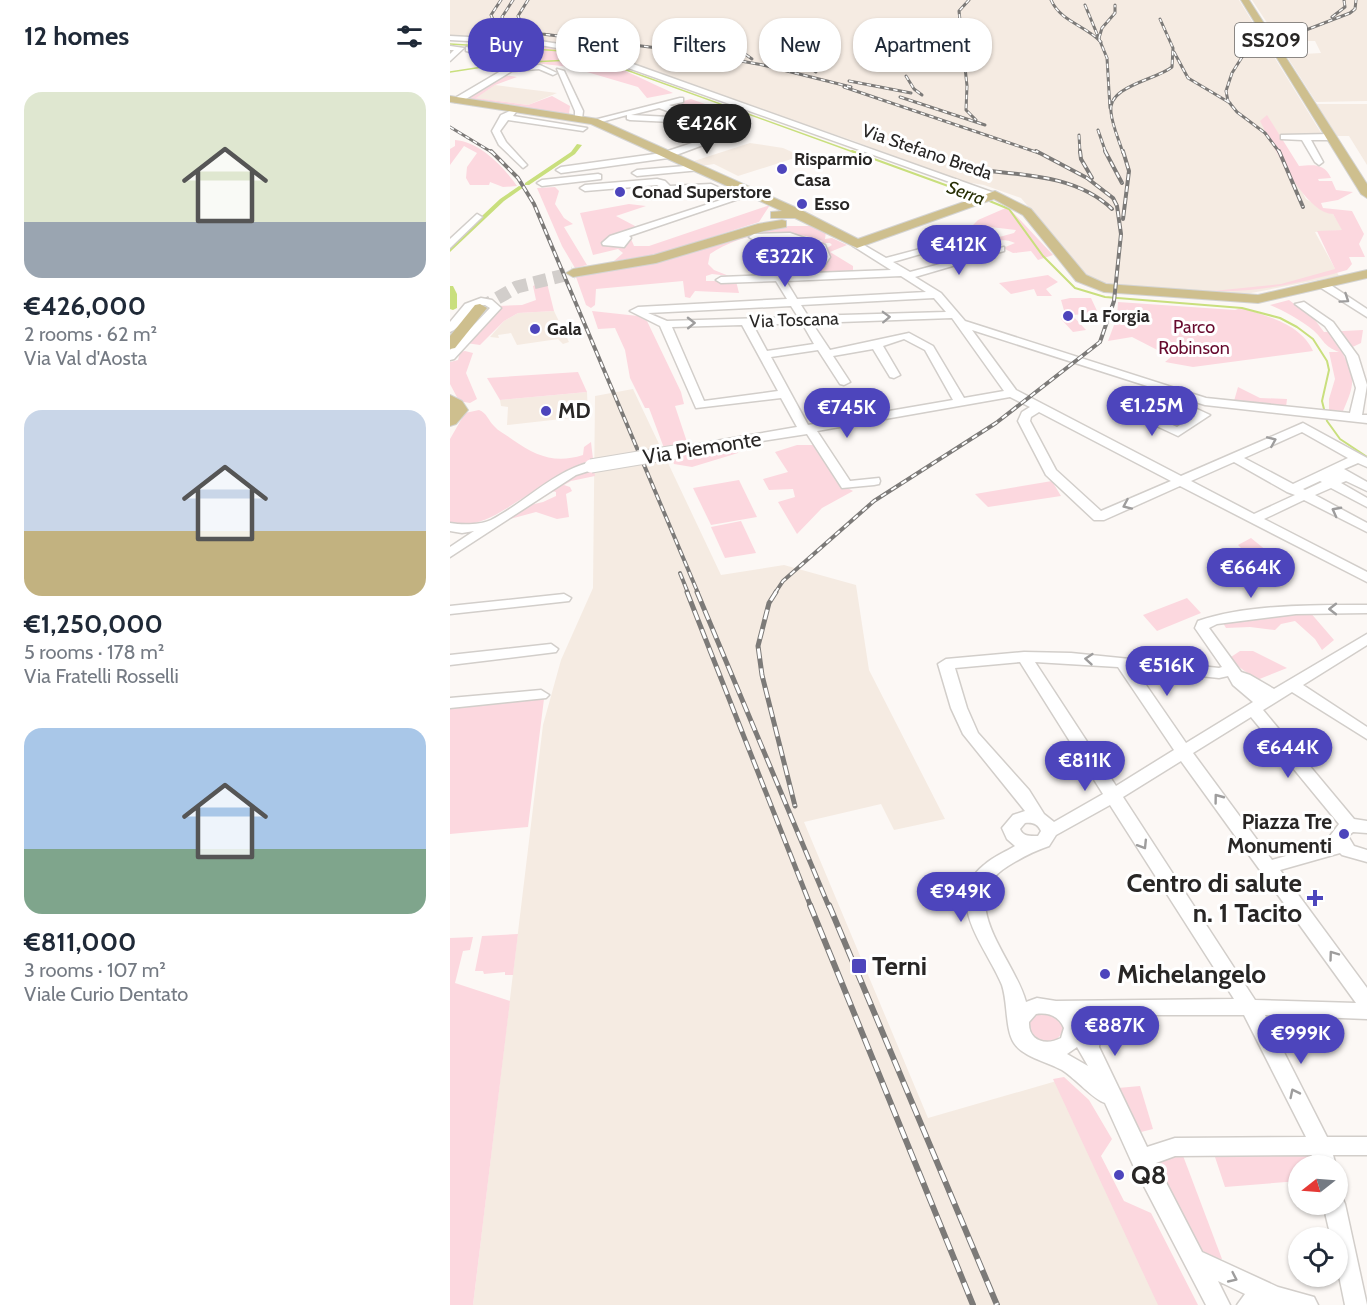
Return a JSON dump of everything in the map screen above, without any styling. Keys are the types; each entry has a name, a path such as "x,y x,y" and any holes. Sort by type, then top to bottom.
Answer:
{"main road":[{"name":"SS209","path":"1245,0 1367,194"},
{"path":"457,99 516,108 581,122 594,121 752,193 779,220"},
{"path":"573,273 656,259 779,220 826,229 857,244 995,195"},
{"name":"Via Stefano Breda","path":"995,195 1027,212 1081,278 1104,288 1246,300 1269,297 1367,274"},
{"path":"450,345 480,308"},
{"path":"451,397 459,407 452,422"}],"street":[{"name":"Via Stefano Breda","path":"450,39 540,44 588,51 995,195"},
{"path":"450,48 468,48"},
{"path":"450,59 460,48"},
{"path":"504,117 581,122 579,111 556,72 544,68"},
{"path":"457,99 506,72"},
{"path":"594,121 680,100"},
{"path":"561,170 667,154 745,128 732,122 699,119 660,105"},
{"path":"516,108 504,117 496,131 502,142 523,165"},
{"path":"615,116 669,120"},
{"path":"1284,137 1331,138"},
{"path":"1305,138 1319,162"},
{"path":"542,183 697,168"},
{"path":"585,188 657,182 662,183 668,189 711,187 730,183"},
{"path":"711,187 735,198"},
{"path":"626,238 620,245 607,243 614,238 752,193"},
{"path":"450,245 477,217"},
{"path":"779,220 790,236 820,245 825,257 812,270 799,277"},
{"path":"887,261 970,237"},
{"path":"857,244 908,274 937,295 958,319 1012,393 1366,576"},
{"path":"721,280 908,274 1000,249"},
{"path":"781,281 844,382"},
{"path":"1322,285 1367,314"},
{"path":"794,302 937,295"},
{"path":"450,329 456,311 479,302 492,304 496,308 450,357"},
{"name":"Via Toscana","path":"794,302 635,311 665,324 958,319"},
{"path":"958,319 1169,395 1204,415 1178,432 1124,408 1169,395 1222,404 1361,418 1365,388 1352,356 1329,324 1300,304"},
{"path":"746,322 784,394 847,486 874,481"},
{"path":"665,324 700,405 784,394"},
{"path":"764,355 876,345 905,335 929,348 961,403"},
{"path":"876,345 894,375"},
{"name":"Via Piemonte","path":"450,553 571,472 591,466 1012,393"},
{"path":"1040,406 1026,416 1024,421 1051,472 1099,517 1233,457 1307,430 1317,430 1317,421 1313,413"},
{"path":"1307,430 1362,460"},
{"path":"1233,457 1367,528"},
{"path":"1253,519 1299,492 1362,460"},
{"path":"1342,472 1367,487"},
{"path":"1325,479 1367,503"},
{"path":"450,527 477,528 495,523"},
{"path":"450,546 468,541"},
{"path":"450,609 564,598"},
{"path":"1234,673 1202,628 1203,624 1215,620 1295,610 1367,609"},
{"path":"1117,1109 1097,1084 1075,1068 1028,1045 1022,1039 1019,1033 1016,999 977,914 975,898 979,884 1011,847 1013,835 1011,828 1015,821 1022,817 1044,823 1076,818 1367,639"},
{"path":"450,660 551,650"},
{"path":"1024,657 1246,1007 1260,1024 1323,1155"},
{"path":"1013,835 1024,843 1043,842 1044,823 1029,799 971,735 955,699 946,663 1024,657 1122,662 1234,673 1245,678 1358,826 1344,828 1339,836 1342,846 1355,854 1367,856"},
{"path":"1122,662 1367,1003"},
{"path":"1292,685 1367,734"},
{"path":"450,704 541,695"},
{"path":"996,866 1031,844"},
{"path":"1269,867 1342,846"},
{"path":"1007,976 1024,993 1069,1017 1074,1028 1089,1047 1117,1109 1218,1305"},
{"path":"1019,1020 1029,1009 1052,1007 1108,1009 1246,1007 1367,1011"},
{"path":"1089,1047 1093,1022 1108,1009"},
{"path":"1043,1051 1062,1048 1069,1043 1074,1028"},
{"path":"1142,1158 1175,1147 1323,1155 1367,1146"},
{"path":"1337,1215 1357,1305"},
{"path":"1194,1259 1273,1296 1305,1305"},
{"path":"1250,1305 1253,1301 1273,1296"}],"shaded area":[{"path":"450,0 1239,0 1323,136 1272,136 1306,199 1333,214 1343,230 1315,232 1339,276 1246,294 1121,288 1101,283 1085,274 1021,198 984,185 959,181 854,141 640,68 640,18 556,18 556,45 544,44 544,18 468,18 468,38 450,37"},
{"path":"1252,0 1367,0 1367,101 1316,102 1286,55 1321,53 1315,41 1279,41"},
{"path":"495,85 557,93 528,105 475,98"},
{"path":"1316,104 1367,104 1367,165 1349,136 1337,136"},
{"path":"750,143 783,148 801,156 738,176 714,164 701,166 691,162"},
{"path":"554,311 569,342 563,344 558,339 517,345 511,333 498,335 499,338 490,337 504,321 518,313"},
{"path":"633,389 721,575 784,565 856,585 869,670 945,819 894,830 881,804 804,822 928,1118 1060,1080 1169,1305 473,1305 543,725 561,660 593,588 595,396"},
{"name":"MD","path":"587,392 588,416 507,425 508,407 501,406 500,400"}],"green space":[{"path":"544,46 556,48 556,65 544,64"},
{"path":"587,72 626,72 673,93 647,98 638,87"},
{"path":"504,75 517,77 495,85 476,98 528,105 552,96 570,106 569,114 463,100"},
{"path":"691,99 744,119 708,117 672,104"},
{"path":"1267,115 1299,166 1322,167 1331,178 1318,179 1319,181 1332,181 1336,190 1353,192 1338,200 1321,203 1323,208 1352,211 1364,234 1359,244 1365,257 1349,257 1352,264 1347,270 1297,283 1247,290 1213,291 1281,284 1335,269 1317,231 1342,230 1333,214 1322,211 1301,191 1281,161 1260,121"},
{"path":"455,140 482,150 505,171 517,186 503,187 490,182 489,185 470,185 466,178 467,167 477,153 464,146 450,165 450,149 455,146"},
{"path":"555,187 559,191 555,204 564,218 573,224 564,227 587,265 575,268 562,246 537,188"},
{"path":"629,204 646,206 616,216 635,226 629,234 634,246 649,246 770,205 759,222 658,254 614,261 623,253 618,249 593,255 580,213"},
{"path":"1008,207 1053,255 1038,260 1031,251 1013,253 1003,248 1015,243 1011,241 979,239 985,235 992,239 1014,233 1016,230 973,225 978,220"},
{"path":"810,226 826,232 825,239 832,238 847,245 830,252 853,266 853,273 812,275 826,264 830,254 827,248 832,245 809,237 780,233 737,241 710,254 708,264 714,270 729,276 712,274 706,276 706,281 736,281 739,293 695,291 690,298 685,297 683,281 596,289 595,305 591,308 586,305 576,277 637,266 770,227"},
{"path":"1048,275 1058,282 1046,289 1052,296 1037,296 1034,289 1011,294 999,283"},
{"path":"547,283 554,311 518,313 504,321 480,345 466,343 497,314 498,306 522,305 536,300 533,286"},
{"name":"La Forgia","path":"1091,298 1098,313 1072,315 1086,330 1073,332 1061,319 1065,314 1061,300"},
{"path":"1289,300 1315,320 1324,332 1363,330 1361,343 1342,352 1352,375 1352,387 1343,411 1329,410 1329,399 1335,379 1329,352 1339,352 1327,345 1303,323 1270,305"},
{"name":"Parco Robinson","path":"1118,302 1235,310 1241,308 1282,322 1300,334 1313,351 1193,367 1165,362 1171,357 1132,337 1108,341 1117,317"},
{"path":"592,311 638,316 647,321 681,392 684,404 675,406 688,445 664,448 649,408 645,408 630,378 625,350 615,328 598,329"},
{"path":"460,352 473,353 466,373 477,399 470,403 459,401 450,384 450,362 458,360"},
{"path":"578,372 587,392 500,400 487,378"},
{"path":"1238,387 1260,398 1287,399 1286,407 1234,401"},
{"path":"479,410 501,432 546,457 563,459 583,455 584,447 591,442 595,476 571,481 564,485 570,487 572,491 566,494 569,517 557,519 536,512 510,519 530,505 556,496 556,492 552,491 560,483 532,493 494,516 466,524 450,524 450,439 465,413"},
{"path":"739,443 738,453 692,467 674,464 671,456"},
{"path":"797,445 817,445 840,484 853,491 822,508 797,534 778,502 795,497 793,489 769,490 763,479 788,472 775,452"},
{"path":"739,480 757,517 711,525 693,488"},
{"path":"1052,481 1061,496 988,507 975,494"},
{"path":"741,521 756,553 725,558 711,527"},
{"path":"1251,538 1282,563 1259,566 1238,545"},
{"path":"1187,598 1201,613 1157,631 1143,615"},
{"path":"1309,611 1334,640 1322,650 1315,639 1295,621 1281,624 1275,630 1250,627 1226,628 1223,623"},
{"path":"1240,651 1253,651 1287,668 1257,680 1228,659"},
{"path":"544,699 528,827 450,834 450,707"},
{"path":"518,934 513,975 505,975 505,972 484,974 483,971 475,971 482,936"},
{"path":"473,937 470,950 463,951 455,983 510,1001 473,1305 450,1305 450,938"},
{"path":"1049,1012 1062,1021 1065,1030 1055,1041 1038,1039 1027,1028 1033,1015"},
{"path":"1064,1077 1089,1100 1112,1139 1101,1156 1124,1201 1151,1213 1198,1305 1158,1305 1053,1079"},
{"path":"1140,1086 1153,1129 1137,1133 1118,1088"},
{"path":"1310,1144 1311,1155 1288,1155 1288,1182 1225,1187 1212,1148"},
{"path":"1182,1153 1222,1259 1198,1257 1155,1164"}],"waterway":[{"name":"Serra","path":"450,44 563,51 596,59 856,153"},
{"path":"544,61 556,61"},
{"path":"450,72 468,69"},
{"path":"527,184 573,153 579,145"},
{"name":"Serra","path":"852,151 981,198"},
{"path":"450,250 502,200 521,187"},
{"name":"Serra","path":"987,200 1009,209 1043,256 1075,288 1105,297 1242,308 1280,318 1297,327 1313,339 1327,361 1329,370 1322,401 1327,421 1340,439 1367,457"},
{"path":"450,288 453,294 453,308"}],"tunnel":[{"path":"480,308 517,287 573,273"}],"railway":[{"path":"492,18 491,15 501,0"},
{"path":"503,18 513,0"},
{"path":"528,0 518,16 527,28 542,34 691,52 763,65 851,87"},
{"path":"969,0 959,11 967,86 966,110 976,120"},
{"path":"1051,0 1061,13 1100,41"},
{"path":"1332,17 1345,7 1344,0"},
{"path":"1229,103 1226,91 1232,73 1244,54 1350,13 1355,9 1356,0"},
{"path":"1085,5 1100,41"},
{"path":"1099,38 1102,28 1115,13 1115,5"},
{"path":"1123,153 1113,122 1112,103 1124,90 1172,67 1173,48 1160,19"},
{"path":"1100,41 1107,58 1110,108"},
{"path":"1174,52 1188,78 1229,103"},
{"path":"747,55 752,59"},
{"path":"906,76 914,89 922,95"},
{"path":"849,81 911,93"},
{"path":"844,87 1039,153"},
{"path":"900,97 985,125"},
{"path":"1229,103 1237,112 1265,133 1280,153"},
{"path":"450,127 493,153"},
{"path":"1098,130 1106,153"},
{"path":"1079,135 1080,153"},
{"path":"775,593 783,581 874,501 996,423 1100,342 1114,301 1121,234 1117,206 1113,198 1087,178 1036,151"},
{"path":"1080,151 1081,159 1092,178"},
{"path":"1123,151 1129,171 1123,219"},
{"path":"493,153 518,178 534,204 698,593"},
{"path":"1106,153 1122,183"},
{"path":"1280,153 1303,207"},
{"path":"972,169 1028,175 1064,183 1097,197 1112,209"},
{"path":"680,573 688,593"},
{"path":"687,592 811,907"},
{"path":"697,592 829,907"},
{"path":"776,592 769,603 758,646 762,675 795,806"},
{"path":"810,905 973,1305"},
{"path":"829,905 997,1305"}],"place":[{"name":"Risparmio Casa","path":"782,169"},
{"name":"Conad Superstore","path":"620,192"},
{"name":"Esso","path":"802,204"},
{"name":"La Forgia","path":"1068,316"},
{"name":"Gala","path":"535,329"},
{"name":"MD","path":"546,411"},
{"name":"Piazza Tre Monumenti","path":"1344,834"},
{"name":"Centro di salute n. 1 Tacito","path":"1315,898"},
{"name":"Terni","path":"859,966"},
{"name":"Michelangelo","path":"1105,974"},
{"name":"Q8","path":"1119,1175"}]}
